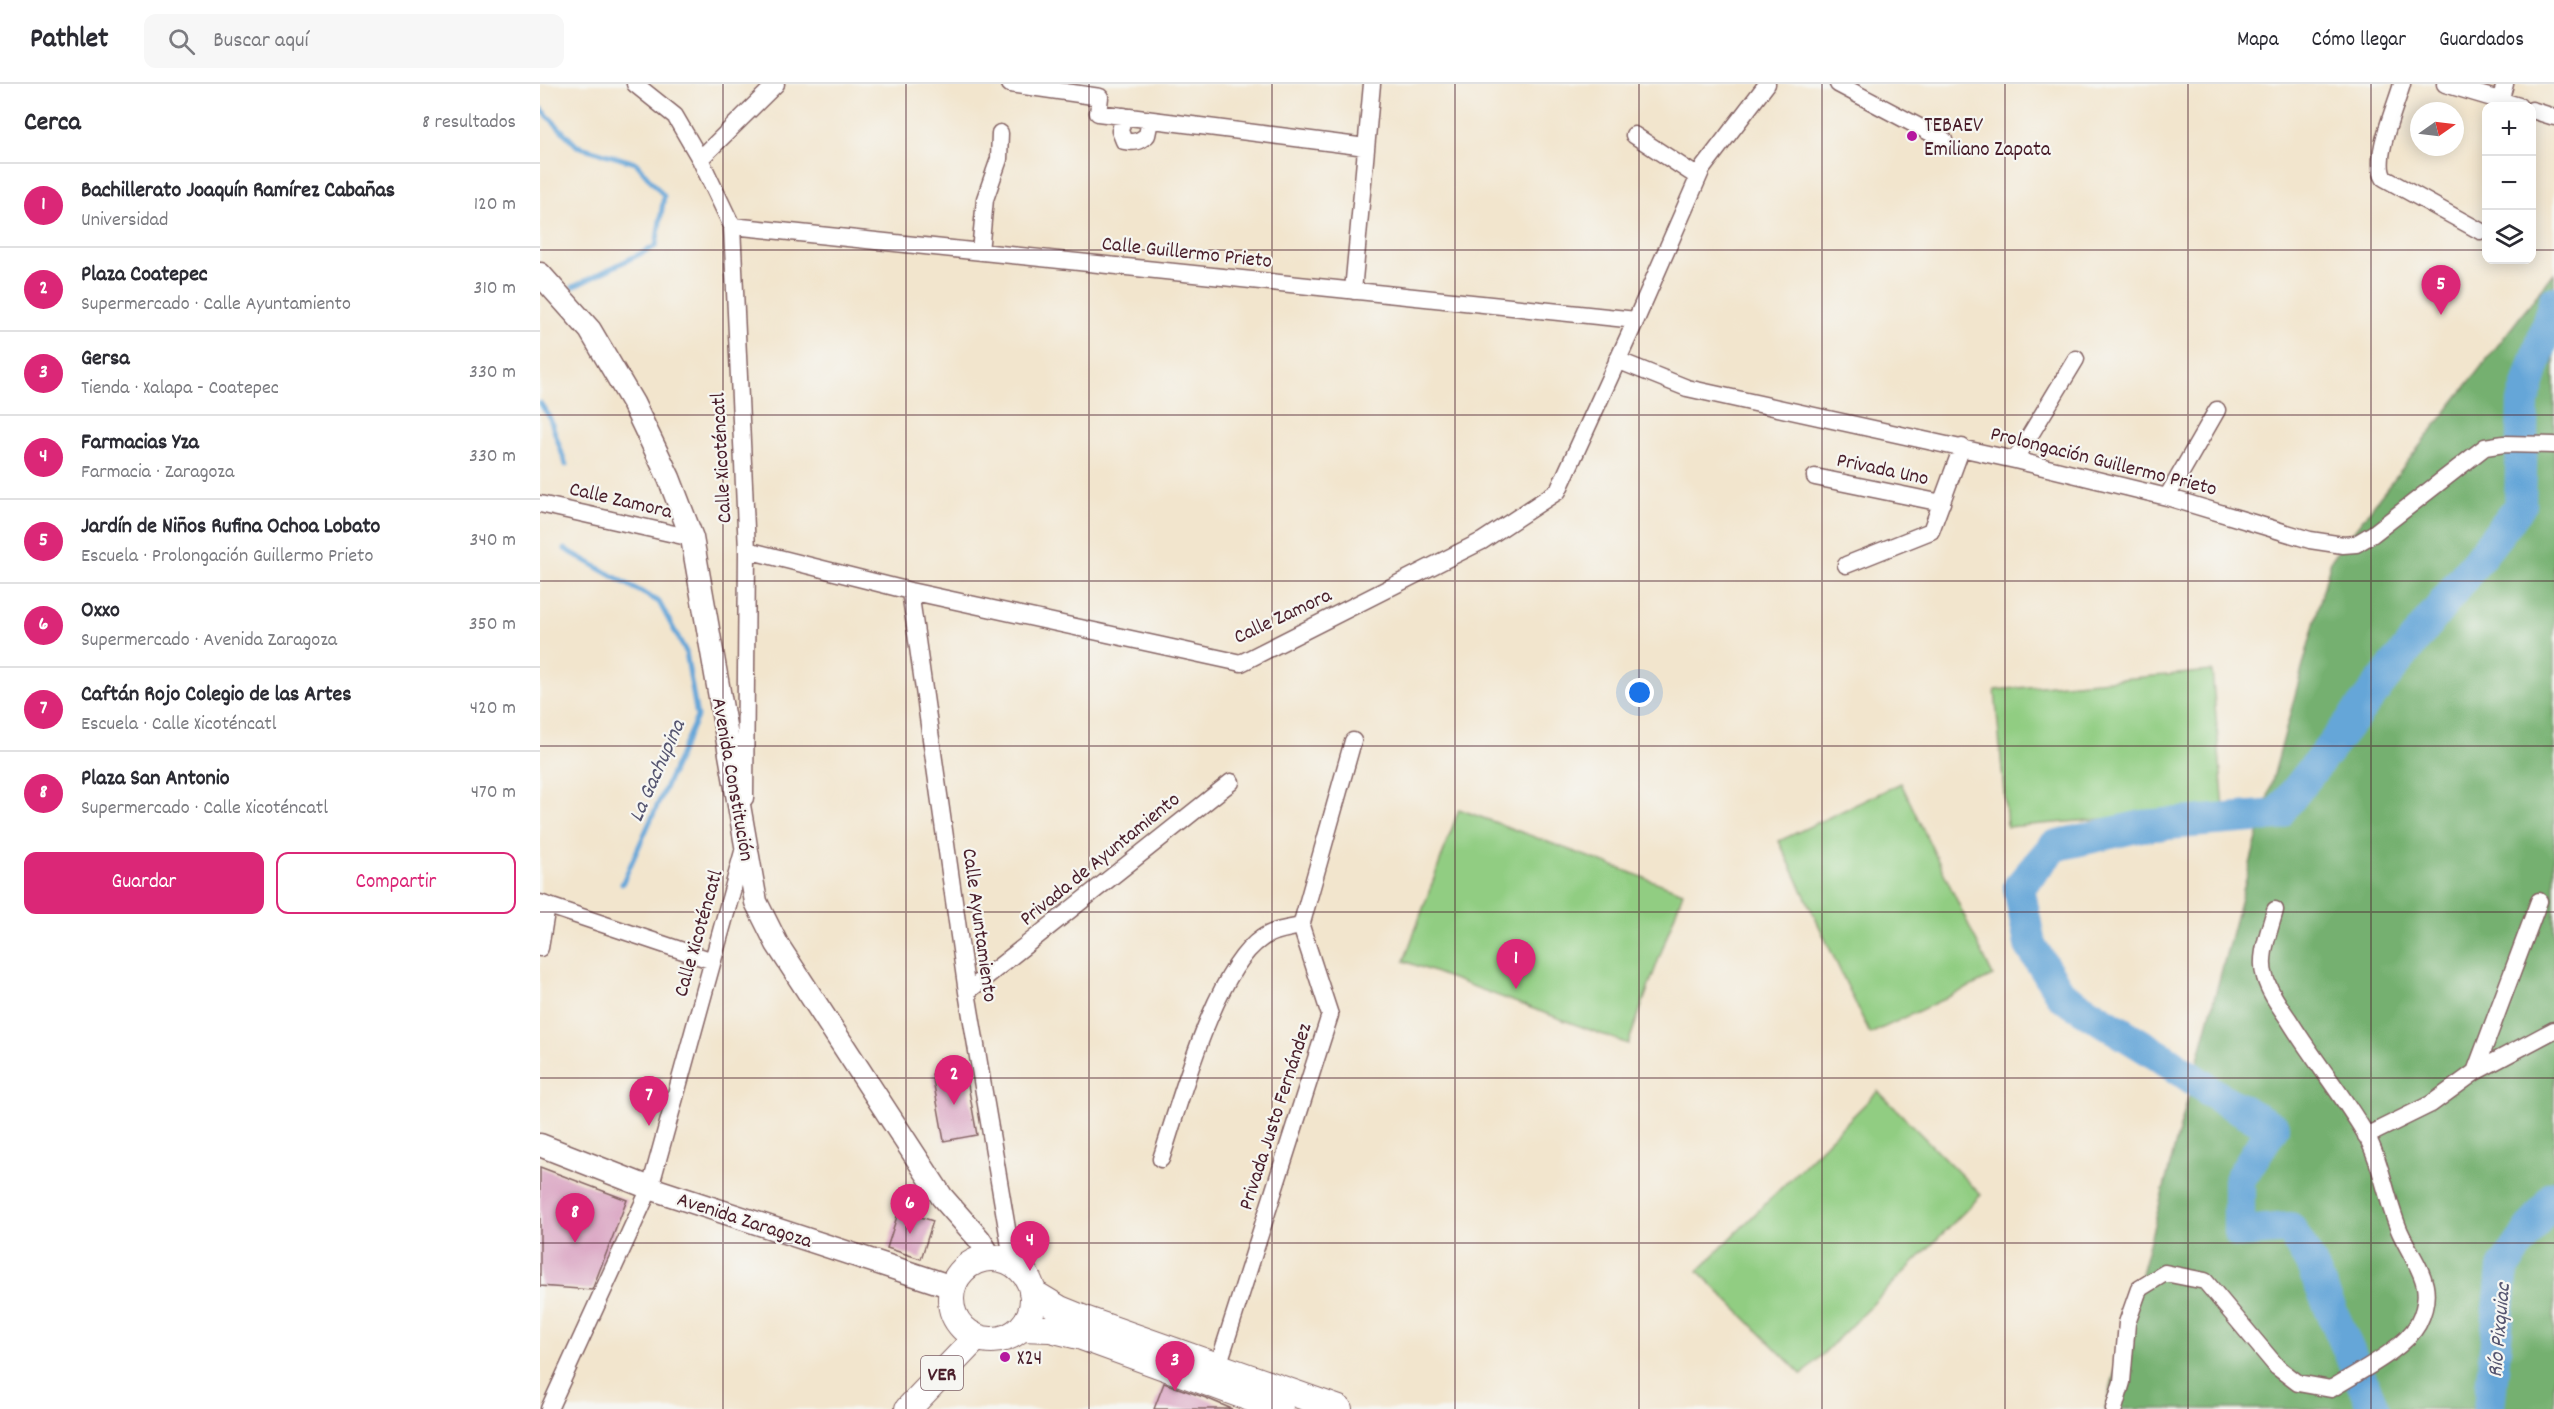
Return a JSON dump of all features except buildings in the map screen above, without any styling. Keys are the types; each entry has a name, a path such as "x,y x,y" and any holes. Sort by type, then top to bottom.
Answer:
{"main road":[{"name":"Avenida Constitución","path":"540,274 590,330 633,403 669,478 692,538 756,902 777,944 942,1197 1002,1261"},
{"name":"Avenida Zaragoza","path":"540,1145 650,1188 952,1287"},
{"path":"977,1260 1002,1261 1028,1280 1032,1292 1032,1305 1021,1328 1002,1339 990,1340 977,1337 965,1330 956,1319 951,1306 952,1287 965,1268 977,1260"},
{"path":"1032,1292 1060,1309 1339,1409"},
{"path":"1021,1328 1050,1329 1082,1337 1281,1409"},
{"name":"VER","path":"908,1409 977,1337"}],"street":[{"path":"635,84 675,116 700,159 732,226"},
{"path":"700,159 776,84"},
{"path":"1010,84 1100,97 1098,113 1366,147"},
{"path":"1353,291 1372,84"},
{"name":"Calle Zamora","path":"747,550 910,591 1241,663 1482,541 1558,491 1702,168 1767,84"},
{"path":"1838,84 1944,140"},
{"path":"2402,84 2381,154 2380,173 2384,178 2480,231"},
{"path":"2445,84 2504,102"},
{"path":"2500,101 2505,84"},
{"path":"2536,111 2554,117"},
{"path":"1124,116 1120,131 1124,141 1139,142 1147,135 1150,121"},
{"path":"980,252 985,199 999,159 1000,133"},
{"path":"1634,135 1698,177"},
{"name":"Calle Guillermo Prieto","path":"732,226 1636,320"},
{"name":"Calle Xicoténcatl","path":"549,1409 650,1188 745,846 747,550 732,226"},
{"path":"2015,460 2076,359"},
{"name":"Prolongación Guillermo Prieto","path":"1617,360 1687,388 1962,447 2168,497 2310,540 2343,545 2356,544 2404,510 2475,452 2485,447 2504,444 2554,445"},
{"path":"2168,497 2217,410"},
{"path":"1846,565 1931,531 1962,447"},
{"name":"Privada Uno","path":"1815,477 1942,503"},
{"name":"Calle Zamora","path":"541,505 692,538"},
{"name":"Calle Ayuntamiento","path":"910,591 968,993 1002,1261"},
{"path":"1161,1159 1213,1007 1226,982 1246,952 1261,938 1273,932 1301,926 1353,741"},
{"name":"Privada de Ayuntamiento","path":"968,993 1231,782"},
{"path":"2475,1072 2539,901"},
{"path":"540,948 544,905 713,962"},
{"path":"2114,1409 2122,1382 2127,1323 2139,1289 2165,1273 2205,1281 2277,1367 2298,1383 2331,1389 2406,1339 2418,1324 2427,1294 2425,1280 2392,1214 2366,1136 2347,1104 2315,1063 2265,978 2263,960 2275,910"},
{"name":"Privada Justo Fernández","path":"1218,1366 1330,1015 1301,926"},
{"path":"2366,1136 2431,1104 2475,1072 2554,1030"}],"green space":[{"path":"2554,273 2554,1409 2105,1409 2331,560"},
{"path":"2212,671 2224,809 2007,827 1995,690"},
{"path":"1901,783 1993,976 1870,1034 1779,841"},
{"path":"1459,809 1683,892 1628,1044 1404,961"},
{"path":"1878,1091 1981,1195 1802,1375 1698,1271"}],"waterway":[{"name":"La Gachupina","path":"540,108 577,146 636,163 664,196 656,246 573,287"},
{"path":"2374,1409 2311,1264 2290,1228 2239,1232 2239,1180 2273,1127 2220,1098 2166,1060 2062,996 2030,945 2019,887 2054,846 2142,826 2277,815 2520,506 2523,402 2554,302"},
{"name":"La Gachupina","path":"540,403 549,416 566,465"},
{"name":"La Gachupina","path":"565,549 659,602 686,652 697,717 622,884"},
{"name":"Río Pixquiac","path":"2489,1409 2503,1268 2554,1196"}],"place":[{"name":"TEBAEV Emiliano Zapata","path":"1912,136"},
{"name":"Jardín de Niños Rufina Ochoa Lobato","path":"2441,315"},
{"name":"Bachillerato Joaquín Ramírez Cabañas","path":"1516,989"},
{"name":"Plaza Coatepec","path":"954,1105"},
{"name":"Caftán Rojo Colegio de las Artes","path":"649,1126"},
{"name":"Oxxo","path":"910,1234"},
{"name":"Plaza San Antonio","path":"575,1243"},
{"name":"Farmacias Yza","path":"1030,1271"},
{"name":"X24","path":"1005,1357"},
{"name":"Gersa","path":"1175,1391"}]}
